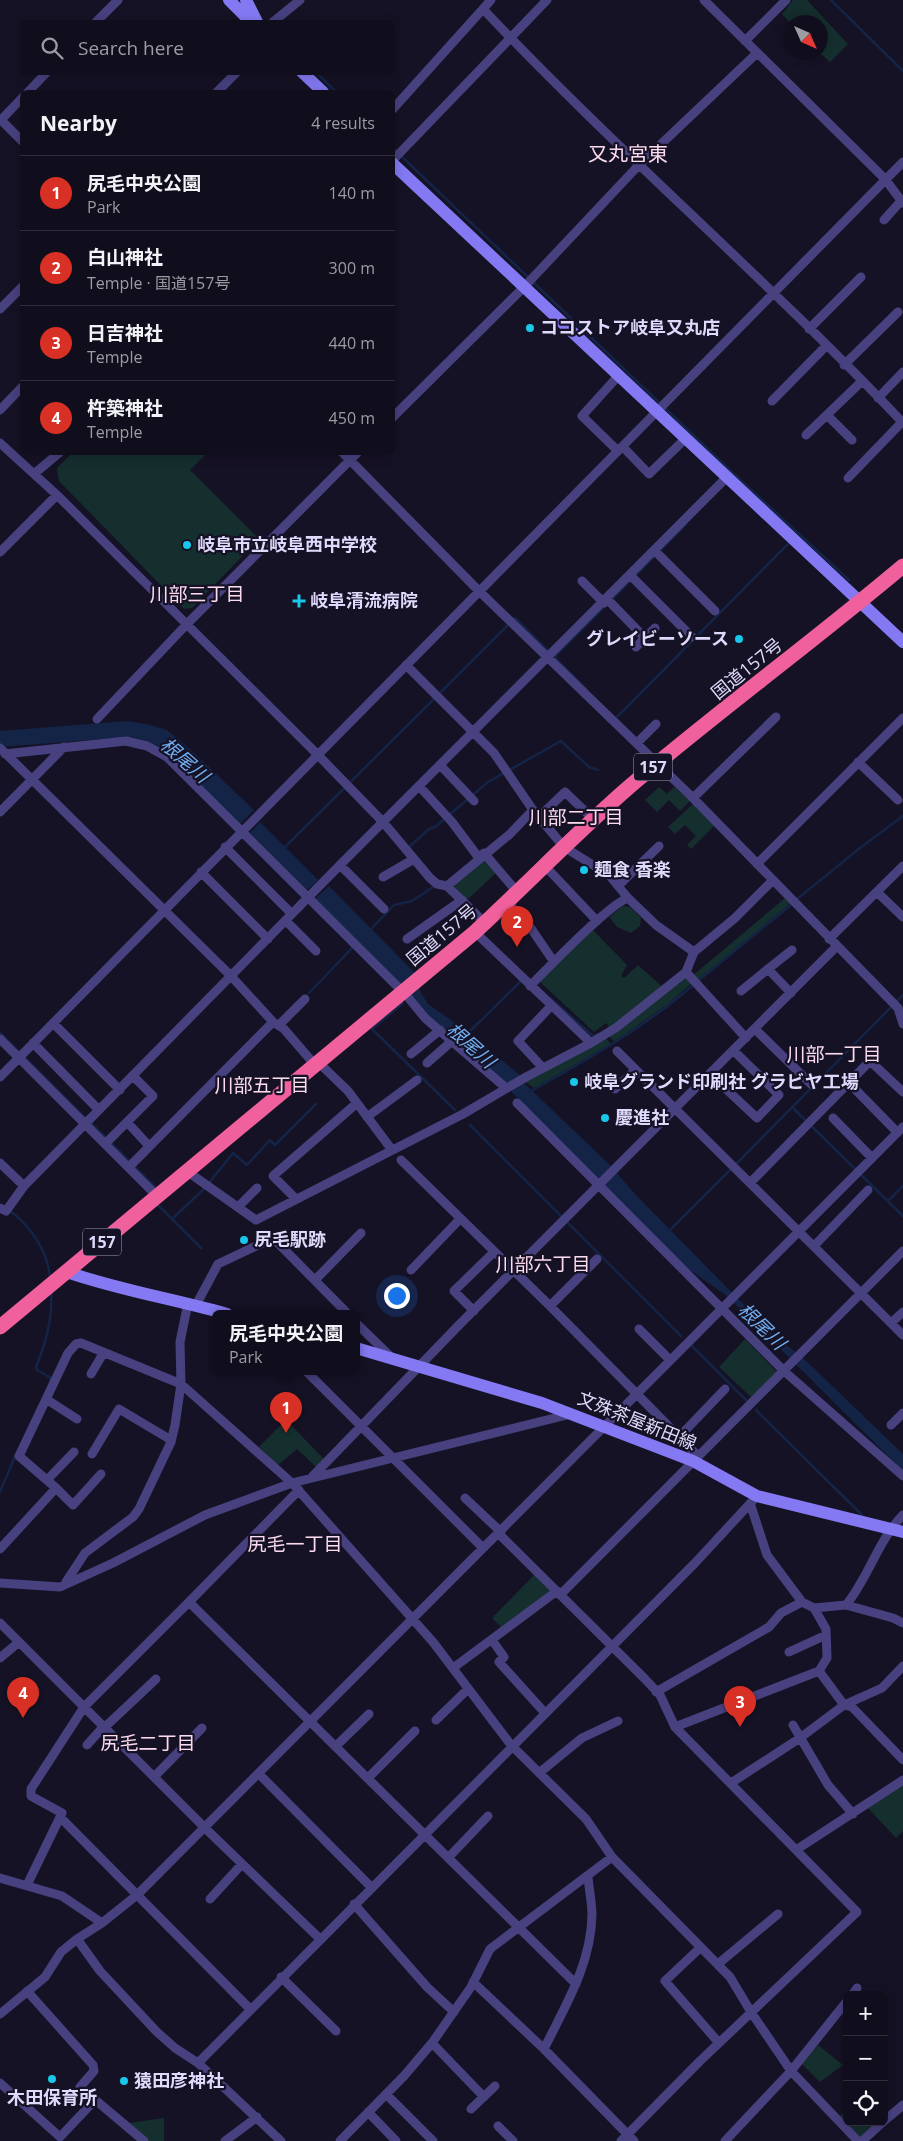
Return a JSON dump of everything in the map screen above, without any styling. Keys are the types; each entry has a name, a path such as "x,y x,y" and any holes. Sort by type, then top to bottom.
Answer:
{"highway":[{"name":"国道157号","path":"0,1327 480,928 593,819 657,764 862,601 903,566"}],"street":[{"path":"98,20 118,0"},
{"path":"229,0 251,20"},
{"path":"246,0 255,20"},
{"path":"275,20 300,0"},
{"path":"395,107 491,0"},
{"path":"395,159 547,0"},
{"path":"704,0 756,54 885,179 902,202 884,220"},
{"path":"745,41 786,0"},
{"path":"483,9 638,166 774,294 902,421 848,478"},
{"path":"395,415 524,288 638,166 756,54"},
{"path":"30,90 44,75"},
{"path":"219,90 234,75"},
{"path":"305,75 319,90"},
{"path":"20,100 0,120 20,139"},
{"path":"0,1077 903,162"},
{"path":"395,165 524,288 620,375 657,413 862,601 903,642"},
{"path":"809,329 861,276"},
{"path":"0,309 20,289"},
{"path":"844,365 898,312"},
{"path":"772,401 826,346"},
{"path":"878,398 903,372"},
{"path":"620,375 582,416 649,474 685,439"},
{"path":"806,435 861,382"},
{"path":"0,410 20,389"},
{"path":"827,415 852,440"},
{"path":"0,443 57,494 318,754 383,822 430,878 437,884 447,886 462,900 480,928 530,986 591,1043"},
{"path":"34,474 56,455"},
{"path":"345,455 479,592 693,798 836,948 898,1008 903,1024"},
{"path":"96,719 187,624 355,455"},
{"path":"0,1208 6,1211 24,1186 230,976 727,477"},
{"path":"0,552 57,494"},
{"path":"655,551 715,611"},
{"path":"630,576 673,625 692,637"},
{"path":"582,581 645,638"},
{"path":"702,598 710,591"},
{"path":"636,647 655,628"},
{"path":"406,665 494,753 536,814 564,847 600,868 619,885 628,898 656,925 694,952"},
{"path":"693,798 776,717"},
{"path":"757,864 903,718"},
{"path":"637,743 656,724"},
{"path":"2,751 126,741 147,746 168,757 243,830 355,945 409,987 419,1012 506,1088"},
{"path":"0,812 64,747"},
{"path":"2,751 357,1103 392,1150"},
{"path":"858,762 898,800"},
{"path":"440,765 474,801"},
{"path":"419,786 482,856 513,898 554,962"},
{"path":"447,886 482,856 565,792 593,819"},
{"path":"619,885 659,846"},
{"path":"225,847 316,951"},
{"path":"383,877 414,859"},
{"path":"340,865 384,909"},
{"path":"545,866 597,921"},
{"path":"829,939 903,866"},
{"path":"201,872 268,939"},
{"path":"188,1172 256,1220 392,1150 591,1043 636,1013 686,972 694,952 735,918 773,880"},
{"path":"877,892 903,917"},
{"path":"530,986 597,921 622,900 628,898"},
{"path":"407,939 462,900"},
{"path":"312,1477 513,1271 836,948"},
{"path":"741,991 792,950"},
{"path":"768,969 791,993"},
{"path":"686,972 746,1038"},
{"path":"128,1167 276,1023 305,999"},
{"path":"543,1068 518,1041 552,1006"},
{"path":"53,1023 120,1090"},
{"path":"755,1029 812,1085"},
{"path":"411,1054 440,1030"},
{"path":"0,1039 128,1167 155,1198"},
{"path":"426,1063 452,1041"},
{"path":"33,1043 99,1110"},
{"path":"710,1074 757,1118 779,1095 734,1050"},
{"path":"616,1051 903,1335"},
{"path":"750,1183 870,1061 903,1092"},
{"path":"615,1089 635,1070"},
{"path":"105,1144 153,1096 133,1076"},
{"path":"367,1117 417,1080"},
{"path":"0,2014 44,1977 61,1952 138,1895 900,1130 848,1083"},
{"path":"517,1102 721,1308 903,1476"},
{"path":"296,1199 273,1176 357,1103"},
{"path":"833,1118 872,1158"},
{"path":"127,1122 149,1146"},
{"path":"401,1160 638,1395 679,1437 695,1459"},
{"path":"0,1163 24,1186"},
{"path":"238,1207 257,1188"},
{"path":"814,1246 868,1190"},
{"path":"411,1270 460,1219"},
{"path":"315,1280 361,1234"},
{"path":"66,1583 85,1553 133,1517 139,1509 171,1440 181,1384 180,1342 192,1304 218,1264 273,1238 344,1310"},
{"path":"453,1668 558,1593 903,1251"},
{"path":"474,1311 454,1291 494,1252"},
{"path":"550,1306 598,1259"},
{"path":"67,1272 106,1285 213,1310"},
{"path":"891,1323 903,1312"},
{"path":"360,1327 391,1357"},
{"path":"639,1329 670,1360"},
{"path":"101,1474 73,1505 19,1456 68,1353 76,1344 81,1343 181,1384 299,1490 414,1619 511,1745 586,1818 612,1857 718,1964 736,1985 751,2012 791,2071 858,2141"},
{"name":"文殊茶屋新田線","path":"360,1349 542,1403 695,1459 754,1501 903,1532"},
{"path":"91,1374 104,1352"},
{"path":"309,1375 482,1548"},
{"path":"679,1437 726,1389"},
{"path":"46,1400 77,1419"},
{"path":"92,1454 119,1409 171,1440"},
{"path":"891,1425 903,1413"},
{"path":"0,1583 60,1586 113,1563 205,1516 292,1483 571,1414"},
{"path":"47,1480 74,1452"},
{"path":"0,1549 56,1488"},
{"path":"27,1885 62,1813 31,1796 31,1789 84,1707 299,1490"},
{"path":"466,1498 656,1692 675,1727 857,1912 719,2043 628,2139 544,2049 473,1982"},
{"path":"675,1727 819,1671 827,1658 826,1635 821,1619 814,1608 802,1602 767,1555 754,1501"},
{"path":"198,2063 319,1938 754,1501"},
{"path":"846,1605 859,1589 890,1528 903,1515"},
{"path":"189,1602 576,1984"},
{"path":"656,1692 769,1627 781,1613 802,1602"},
{"path":"814,1608 846,1605 893,1618 903,1623"},
{"path":"0,1623 205,1828 319,1938"},
{"path":"789,1652 826,1635"},
{"path":"492,1640 504,1656 499,1662 545,1713"},
{"path":"0,1658 19,1642"},
{"path":"731,1783 800,1738 844,1705 882,1688 903,1666"},
{"path":"819,1671 844,1705 852,1707 903,1760"},
{"path":"87,1744 156,1679"},
{"path":"436,1720 468,1688"},
{"path":"336,1746 369,1714"},
{"path":"538,1773 582,1738 618,1721"},
{"path":"793,1725 828,1785 853,1814"},
{"path":"154,1777 202,1728"},
{"path":"368,1778 415,1731"},
{"path":"259,1774 371,1887"},
{"path":"796,1850 903,1780"},
{"path":"448,1858 488,1816"},
{"path":"60,1817 250,2009"},
{"path":"340,2141 386,2094 432,2042 473,1982 490,1949 588,1877 612,1857"},
{"path":"210,1899 242,1864"},
{"path":"544,2049 576,1984 588,1951 592,1915 588,1877"},
{"path":"0,1878 62,1896 102,1923"},
{"path":"354,1904 427,1987 454,2012"},
{"path":"718,1964 778,1914"},
{"path":"77,1939 100,1971 139,2013 176,2048 198,2063 281,2141"},
{"path":"701,1947 665,1982 719,2043"},
{"path":"281,1977 336,2031"},
{"path":"26,1991 93,2065 94,2071 80,2087 144,2141"},
{"path":"724,2141 791,2071 843,2006"},
{"path":"432,2042 484,2096"},
{"path":"0,2083 60,2137 95,2100"},
{"path":"471,2109 495,2086"},
{"path":"386,2094 433,2141"},
{"path":"888,2118 903,2105"},
{"path":"368,2112 396,2141"},
{"path":"225,2141 257,2117"},
{"path":"498,2126 513,2141"},
{"path":"862,2141 879,2126"}],"green space":[{"path":"793,0 807,0 821,15 783,15"},
{"path":"828,23 848,44 830,62 828,60"},
{"name":"岐阜市立岐阜西中学校","path":"70,455 205,455 190,470 259,539 192,608 184,609 59,481 57,468"},
{"path":"659,787 667,794 674,787 690,801 680,811 669,800 657,812 645,800"},
{"path":"693,804 714,826 691,849 687,845 696,836 685,825 675,834 668,827"},
{"path":"484,857 497,872 467,900 453,885"},
{"path":"785,898 791,903 696,982 691,977"},
{"path":"623,906 630,907 641,918 640,926 631,933 617,927 609,917"},
{"path":"592,929 627,965 621,976 624,978 638,965 665,989 611,1029 606,1023 594,1032 539,981"},
{"path":"685,975 693,982 668,1004 614,1042 608,1035"},
{"path":"605,1037 611,1044 534,1088 524,1081"},
{"path":"745,1339 777,1372 752,1398 719,1367"},
{"path":"286,1420 324,1459 316,1467 297,1449 278,1465 259,1447"},
{"path":"535,1574 551,1592 501,1627 492,1618"},
{"path":"903,1783 903,1831 896,1838 867,1807"},
{"path":"818,2045 843,2065 820,2082 801,2063"},
{"path":"164,2118 164,2141 149,2141 129,2123"},
{"path":"850,2126 872,2126 860,2137"}],"water":[{"name":"根尾川","path":"127,721 167,730 189,748 254,810 239,825 172,756 150,742 131,737 0,747 0,731"},
{"path":"260,822 318,880 307,890 250,833"},
{"path":"329,886 415,973 401,987 315,899"},
{"name":"根尾川","path":"419,986 428,1004 468,1032 521,1076 506,1085 427,1017 409,995"},
{"name":"根尾川","path":"523,1082 610,1165 636,1195 747,1308 762,1326 802,1357 903,1454 903,1471 727,1296 687,1268 520,1101 510,1090"}],"waterway":[{"path":"831,0 903,71"},
{"path":"319,75 334,90"},
{"path":"401,156 529,278"},
{"path":"533,282 734,474 849,580"},
{"path":"611,600 686,524"},
{"path":"616,718 790,542"},
{"path":"587,690 556,659 556,655 605,606"},
{"path":"513,620 515,618 548,651 550,650"},
{"path":"439,694 509,624"},
{"path":"283,849 435,698"},
{"path":"408,848 488,782 561,741 589,767 598,770"},
{"path":"796,900 903,816"},
{"path":"370,930 394,905 412,901 436,885"},
{"path":"698,981 792,904"},
{"path":"309,993 354,946"},
{"name":"根尾川","path":"467,1034 521,981"},
{"path":"531,1091 635,1029 693,985"},
{"path":"735,1165 903,995"},
{"path":"550,998 593,1036 598,1034"},
{"path":"403,1003 372,1029 455,1110"},
{"path":"0,1033 86,1119"},
{"path":"209,1183 233,1153 247,1165 270,1140 275,1145 316,1104"},
{"path":"792,1107 903,1216"},
{"path":"90,1122 155,1187 155,1190"},
{"path":"470,1125 562,1217"},
{"path":"670,1230 731,1169"},
{"path":"888,1201 903,1186"},
{"path":"172,1219 205,1188"},
{"path":"156,1203 201,1248"},
{"path":"10,1211 31,1231 37,1240 46,1258 50,1277"},
{"path":"566,1221 681,1336"},
{"path":"50,1381 51,1378 37,1370 36,1367 48,1330 51,1292"},
{"path":"691,1345 746,1400"},
{"path":"756,1410 862,1515"},
{"path":"0,1492 16,1454"}],"place":[{"name":"ココストア岐阜又丸店","path":"530,328"},
{"name":"岐阜市立岐阜西中学校","path":"187,545"},
{"name":"岐阜清流病院","path":"299,601"},
{"name":"グレイビーソース","path":"739,639"},
{"name":"麺食 香楽","path":"584,870"},
{"name":"白山神社","path":"517,947"},
{"name":"岐阜グランド印刷社 グラビヤ工場","path":"574,1082"},
{"name":"慶進社","path":"605,1118"},
{"name":"尻毛駅跡","path":"244,1240"},
{"name":"尻毛中央公園","path":"286,1433"},
{"name":"杵築神社","path":"23,1718"},
{"name":"日吉神社","path":"740,1727"},
{"name":"木田保育所","path":"52,2079"},
{"name":"猿田彦神社","path":"124,2081"}],"district":[{"name":"又丸宮東","path":"628,154"},
{"name":"川部三丁目","path":"197,594"},
{"name":"川部二丁目","path":"576,817"},
{"name":"川部一丁目","path":"834,1054"},
{"name":"川部五丁目","path":"262,1085"},
{"name":"川部六丁目","path":"543,1264"},
{"name":"尻毛一丁目","path":"295,1544"},
{"name":"尻毛二丁目","path":"148,1743"}]}
